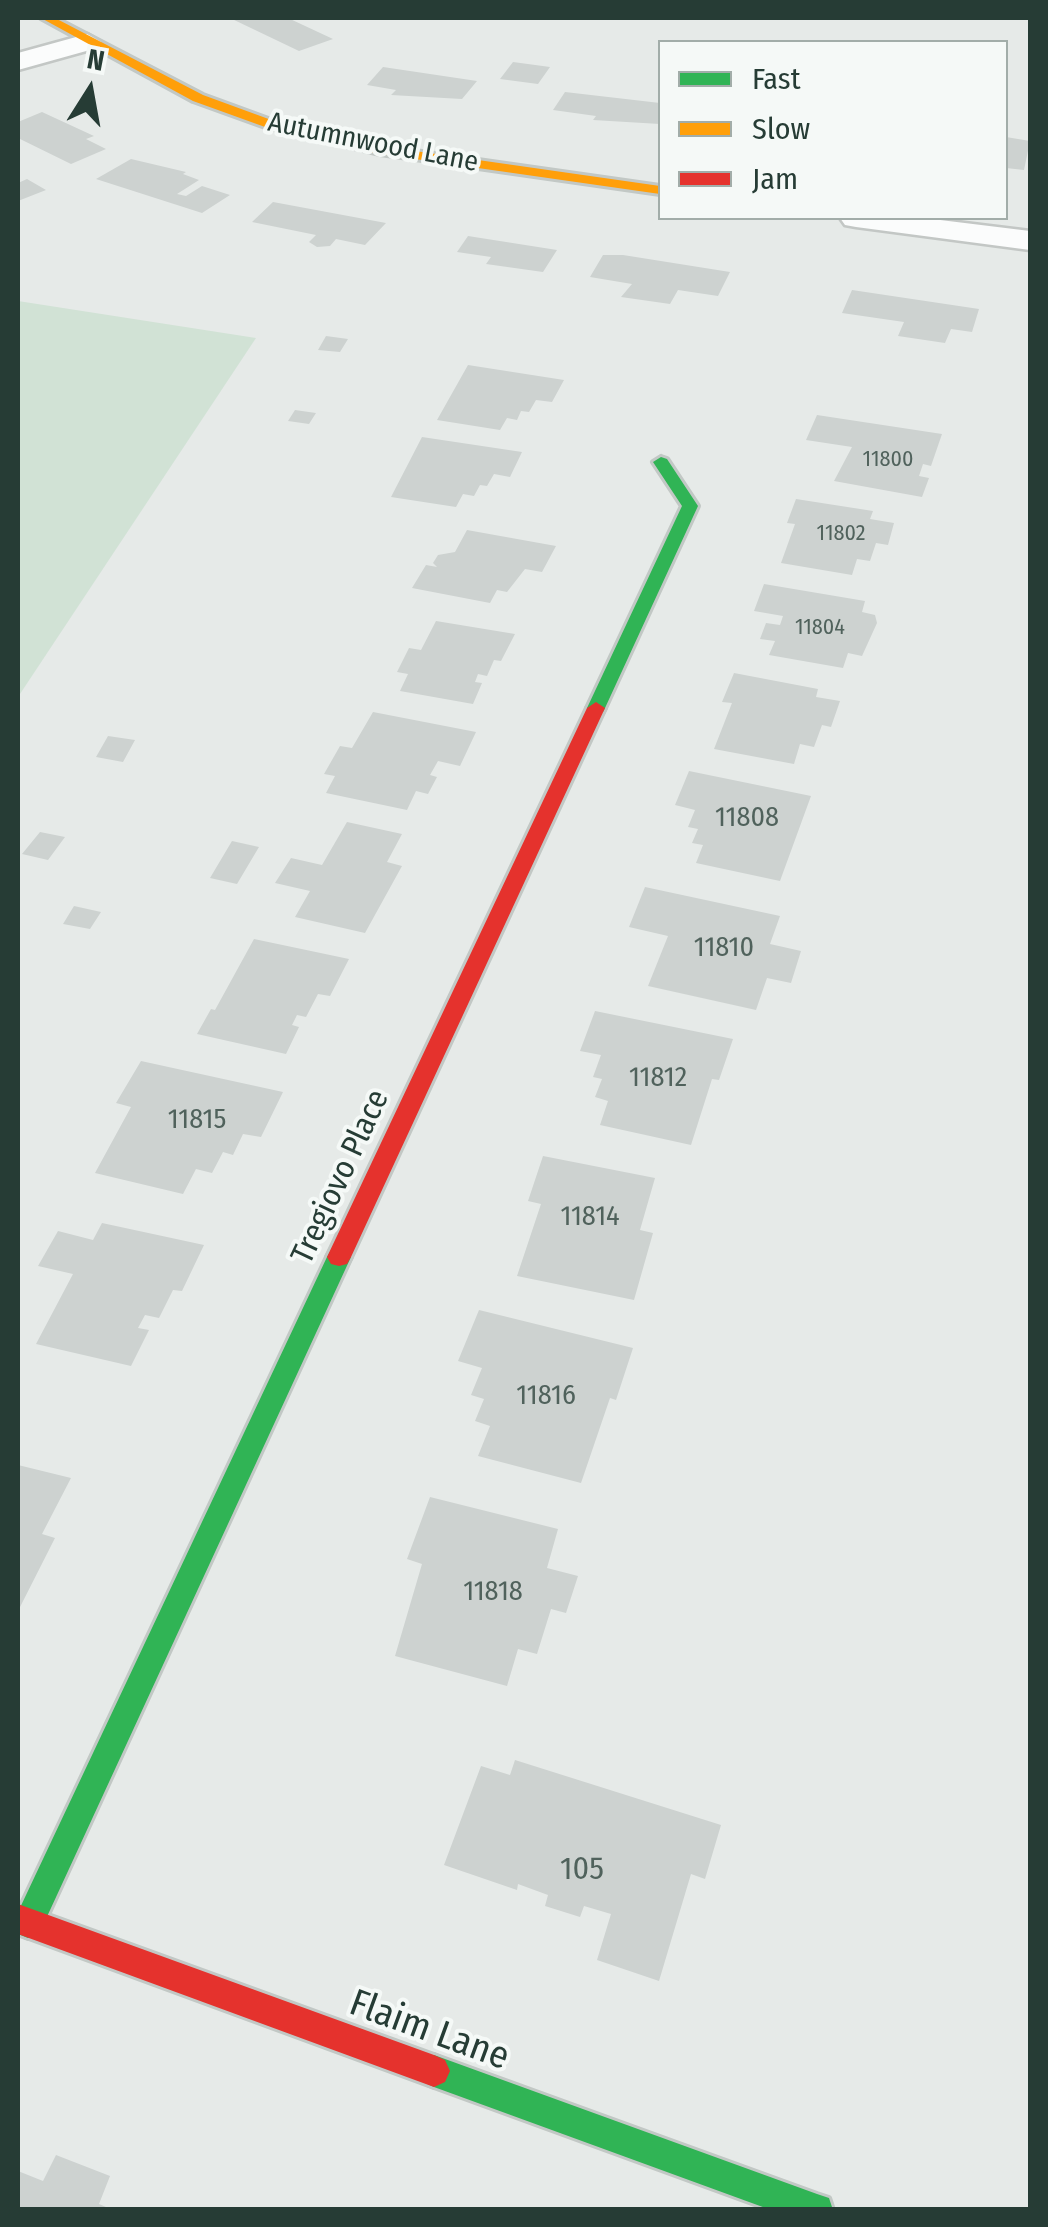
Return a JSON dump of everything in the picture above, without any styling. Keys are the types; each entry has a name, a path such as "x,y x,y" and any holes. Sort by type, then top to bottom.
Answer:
{"street":[{"name":"Autumnwood Lane","path":"48,18 198,98 304,134 397,152 658,190"},
{"path":"18,62 87,42"},
{"path":"871,220 1030,241"},
{"name":"Tregiovo Place","path":"23,1921 690,506 661,462"},
{"name":"Flaim Lane","path":"23,1921 817,2210"}],"green space":[{"path":"18,301 256,338 18,697"}],"building":[{"path":"230,18 288,18 333,39 299,51"},
{"path":"513,62 550,67 538,84 500,79"},
{"path":"383,67 477,81 462,99 391,95 396,90 367,85"},
{"path":"565,92 658,103 658,124 593,120 596,116 553,110"},
{"path":"42,112 94,136 86,139 106,149 71,164 18,138 18,122"},
{"path":"1008,137 1030,141 1024,170 1008,168"},
{"path":"131,159 186,172 183,174 199,180 177,194 186,196 202,186 230,195 202,213 96,179"},
{"path":"27,179 46,190 18,201 18,183"},
{"path":"273,202 386,223 365,245 336,239 330,246 317,247 309,242 316,235 252,222"},
{"path":"468,236 557,250 543,272 486,264 491,257 457,252"},
{"path":"603,255 730,272 718,296 678,290 670,304 621,297 632,284 590,277"},
{"path":"852,290 979,309 972,332 951,329 945,343 898,336 904,322 842,313"},
{"path":"326,336 348,339 340,352 318,350"},
{"path":"468,365 564,380 552,402 536,400 529,412 521,411 517,420 507,418 500,430 437,420"},
{"path":"295,410 316,413 309,424 288,421"},
{"path":"817,415 942,434 931,466 923,464 919,476 929,478 922,497 834,481 852,447 806,440"},
{"path":"422,437 522,452 510,477 494,474 474,496 463,494 456,507 391,497"},
{"path":"796,499 873,511 870,519 894,523 888,545 876,543 870,561 857,559 852,575 781,563 795,524 787,523"},
{"path":"467,530 556,546 542,572 525,569 507,592 497,590 490,603 412,588 426,565 437,567 433,563 438,555 455,552"},
{"path":"764,584 865,601 862,612 875,615 877,623 862,656 848,653 843,668 769,655 775,641 760,639 766,623 780,625 783,616 754,611"},
{"path":"436,621 515,634 501,661 494,660 487,676 478,674 475,682 482,683 473,704 400,691 408,674 397,672 409,648 421,650"},
{"path":"734,673 818,689 816,697 840,701 831,727 822,725 814,747 800,744 794,764 714,749 732,703 722,702"},
{"path":"373,712 476,732 460,766 438,761 430,775 437,777 428,794 416,791 407,810 326,793 335,776 324,774 340,746 352,748"},
{"path":"108,736 135,740 123,762 96,757"},
{"path":"689,771 811,796 780,881 696,863 703,845 692,843 698,829 688,827 695,810 675,805"},
{"path":"347,822 402,834 387,862 402,866 365,933 295,917 310,891 275,883 291,858 322,865"},
{"path":"40,832 65,837 48,860 22,854"},
{"path":"232,841 259,847 237,884 210,878"},
{"path":"645,887 780,916 770,944 801,951 791,983 767,978 756,1010 648,986 668,936 629,927"},
{"path":"74,906 101,912 90,929 63,924"},
{"path":"254,939 349,959 330,996 318,994 306,1017 297,1015 292,1025 299,1027 286,1054 197,1034 211,1009 215,1010"},
{"path":"595,1011 733,1039 719,1080 712,1079 691,1145 600,1125 608,1101 595,1097 602,1079 593,1077 601,1055 580,1051"},
{"path":"141,1061 283,1092 261,1137 243,1134 233,1155 223,1152 212,1173 196,1169 183,1194 95,1173 131,1107 116,1103"},
{"path":"543,1156 655,1178 640,1230 653,1233 634,1300 517,1276 541,1204 528,1201"},
{"path":"102,1223 204,1245 182,1291 173,1290 159,1318 145,1315 138,1328 149,1330 131,1366 36,1344 73,1274 38,1266 58,1231 93,1240"},
{"path":"479,1310 633,1348 616,1400 610,1398 581,1483 478,1456 490,1426 475,1421 484,1399 471,1395 482,1368 458,1361"},
{"path":"18,1465 71,1478 42,1534 55,1538 18,1611"},
{"path":"430,1497 558,1529 547,1568 578,1576 566,1613 551,1609 537,1654 518,1649 507,1686 395,1656 422,1564 407,1559"},
{"path":"515,1760 721,1825 705,1879 691,1874 659,1981 597,1960 611,1914 584,1906 580,1917 545,1906 548,1895 518,1884 517,1890 444,1865 481,1766 510,1775"},
{"path":"56,2155 110,2176 99,2204 113,2210 18,2210 18,2171 43,2181"}],"traffic: fast":[{"path":"596,708 690,506 661,462"},
{"path":"28,1923 339,1257"},
{"path":"434,2071 817,2210"}],"traffic: slow":[{"path":"47,18 198,98 270,124 380,150 658,190"}],"traffic: jam":[{"path":"339,1257 596,708"},
{"path":"18,1919 434,2071"}]}
